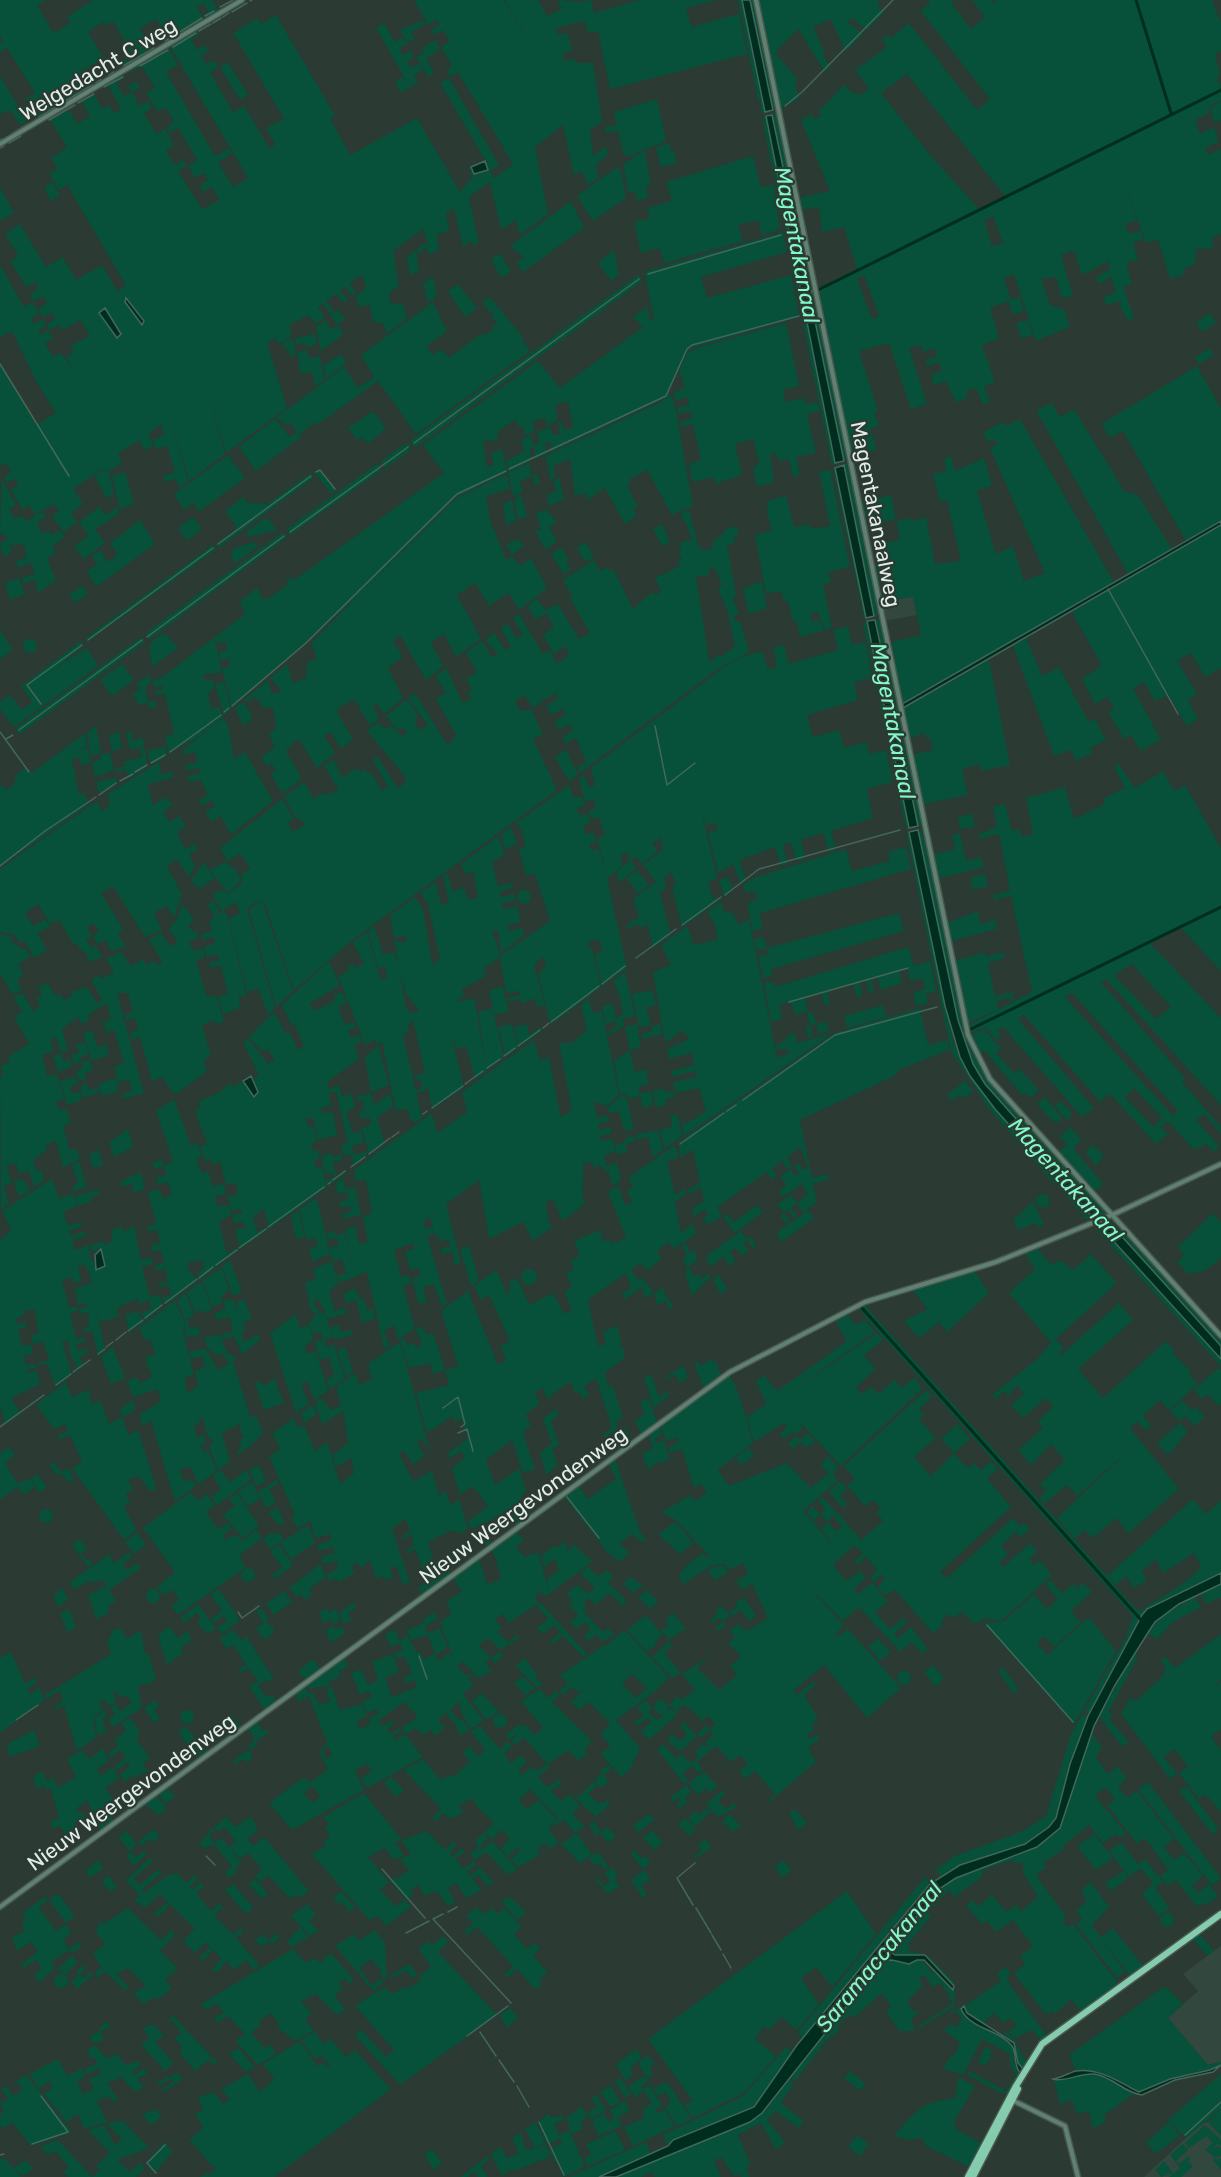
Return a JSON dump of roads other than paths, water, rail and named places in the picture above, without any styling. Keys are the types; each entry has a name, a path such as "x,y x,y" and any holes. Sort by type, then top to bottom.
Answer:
{"main road":[{"path":"973,2177 1036,2051 1050,2038 1221,1914"},
{"path":"968,2177 1011,2100"}],"street":[{"name":"Welgedacht C weg","path":"0,144 242,0"},
{"name":"Magentakanaalweg","path":"756,0 965,1026 975,1052 990,1079 1110,1216 1221,1336"},
{"name":"Nieuw Weergevondenweg","path":"0,1907 730,1372 865,1302 988,1265 1110,1216 1221,1164"},
{"path":"1011,2100 1065,2126 1078,2177"}],"water":[{"path":"742,0 750,0 773,110 765,112"},
{"name":"Magentakanaal","path":"772,115 809,290 812,291 810,297 844,461 835,463 766,116"},
{"path":"485,161 488,170 474,174 471,167"},
{"path":"126,298 144,321 142,325 125,302"},
{"path":"105,308 121,334 117,338 99,313"},
{"path":"844,465 874,616 866,618 835,468"},
{"path":"1221,521 1221,525 903,708 902,704"},
{"name":"Magentakanaal","path":"875,620 896,710 895,715 918,826 909,828 867,621"},
{"name":"Magentakanaal","path":"918,830 958,1020 973,1064 985,1084 1102,1216 1094,1219 995,1109 970,1076 960,1057 945,1006 909,832"},
{"path":"251,1076 258,1092 254,1097 243,1081"},
{"path":"1106,1219 1221,1346 1221,1359 1097,1223"},
{"path":"101,1249 105,1266 96,1270 95,1255"},
{"name":"Saramaccakanaal","path":"1221,1573 1221,1584 1179,1604 1155,1622 1149,1631 1115,1685 1094,1726 1060,1828 1037,1847 956,1878 942,1887 888,1950 895,1955 925,1955 954,1986 953,1990 924,1960 917,1960 909,1964 892,1960 879,1961 850,2002 762,2113 750,2122 616,2177 599,2177 668,2146 673,2140 754,2107 797,2045 930,1884 960,1865 1025,1844 1049,1827 1056,1818 1070,1764 1088,1716 1142,1615 1147,1609"},
{"path":"964,2006 967,2013 1014,2043 1018,2063 1023,2069 1020,2073 1016,2066 1012,2046 1000,2036 971,2021 961,2009"},
{"path":"1221,2065 1213,2072 1175,2080 1142,2095 1129,2091 1100,2075 1053,2079 1076,2071 1093,2072 1109,2077 1139,2092 1170,2079 1210,2070"}],"waterway":[{"path":"220,7 233,0"},
{"path":"803,91 893,0"},
{"path":"1136,0 1171,113"},
{"path":"232,12 247,3"},
{"path":"205,16 214,11"},
{"path":"223,17 229,13"},
{"path":"165,41 202,18"},
{"path":"213,23 221,18"},
{"path":"199,31 211,24"},
{"path":"173,47 196,33"},
{"path":"123,66 154,48"},
{"path":"140,66 168,50"},
{"path":"109,75 114,72"},
{"path":"104,87 123,77"},
{"path":"96,83 101,79"},
{"path":"39,117 92,85"},
{"name":"Magentakanaal","path":"818,290 1221,90"},
{"path":"785,106 802,92"},
{"path":"78,103 94,94"},
{"path":"49,120 75,105"},
{"path":"13,133 28,124"},
{"path":"9,143 21,136"},
{"name":"Magentakanaal","path":"648,274 781,235"},
{"path":"414,443 639,279"},
{"name":"Magentakanaal","path":"509,469 666,396 687,349 692,345 799,316"},
{"path":"0,364 69,476"},
{"path":"290,532 408,447"},
{"path":"316,472 320,470 335,489"},
{"path":"232,706 306,643 457,494 506,471"},
{"path":"218,544 311,476"},
{"path":"147,637 284,536"},
{"path":"88,640 213,548"},
{"path":"1108,589 1178,714"},
{"path":"19,730 142,640"},
{"path":"41,704 27,685 82,645"},
{"path":"224,712 229,708"},
{"path":"170,752 221,715"},
{"path":"655,726 667,785 695,763"},
{"path":"0,732 29,772"},
{"path":"6,739 13,735"},
{"path":"151,763 165,755"},
{"path":"135,772 147,765"},
{"path":"120,781 133,774"},
{"path":"99,795 116,783"},
{"path":"0,866 45,831 96,797"},
{"path":"725,895 759,869 900,830"},
{"path":"682,925 721,897"},
{"path":"971,1029 1221,907"},
{"path":"636,958 676,929"},
{"path":"602,984 625,966"},
{"path":"789,1002 908,968"},
{"path":"551,1022 599,986"},
{"path":"743,1100 835,1035 937,1007"},
{"path":"543,1028 549,1023"},
{"path":"518,1046 540,1030"},
{"path":"504,1056 515,1048"},
{"path":"487,1068 500,1059"},
{"path":"465,1084 483,1071"},
{"path":"432,1108 463,1086"},
{"path":"727,1111 736,1105"},
{"path":"423,1114 427,1111"},
{"path":"680,1144 724,1113"},
{"path":"392,1137 399,1132"},
{"path":"369,1154 390,1138"},
{"path":"351,1167 365,1157"},
{"path":"333,1180 345,1171"},
{"path":"268,1227 324,1187"},
{"path":"239,1248 266,1229"},
{"path":"216,1265 237,1250"},
{"path":"199,1278 213,1267"},
{"path":"165,1303 197,1279"},
{"path":"145,1318 162,1305"},
{"path":"862,1308 874,1322"},
{"path":"862,1308 1142,1621"},
{"path":"128,1331 143,1320"},
{"path":"116,1340 126,1332"},
{"path":"106,1347 113,1342"},
{"path":"98,1354 105,1349"},
{"path":"73,1372 90,1360"},
{"path":"56,1385 71,1374"},
{"path":"0,1427 44,1395"},
{"path":"443,1408 458,1397 465,1424 461,1427"},
{"path":"458,1433 467,1429 473,1451"},
{"path":"567,1497 599,1538"},
{"path":"238,1612 242,1618 259,1606"},
{"path":"987,1625 1073,1722"},
{"path":"419,1656 427,1679"},
{"path":"16,1720 38,1705"},
{"path":"206,1856 215,1865"},
{"path":"693,1905 677,1878 695,1863"},
{"path":"382,1869 425,1918"},
{"path":"448,1912 457,1907"},
{"path":"696,1908 711,1933"},
{"path":"443,1914 433,1919 511,2003"},
{"path":"406,1933 429,1921"},
{"path":"712,1935 721,1950"},
{"path":"723,1954 731,1968"},
{"path":"467,2036 508,2006"},
{"path":"480,2032 496,2056"},
{"path":"499,2060 514,2082"},
{"path":"517,2086 529,2107"},
{"path":"32,2144 68,2132 41,2096"},
{"path":"1185,2135 1221,2102"},
{"path":"539,2122 564,2175"},
{"path":"156,2173 147,2163 165,2145"},
{"path":"0,2155 4,2154"}]}
